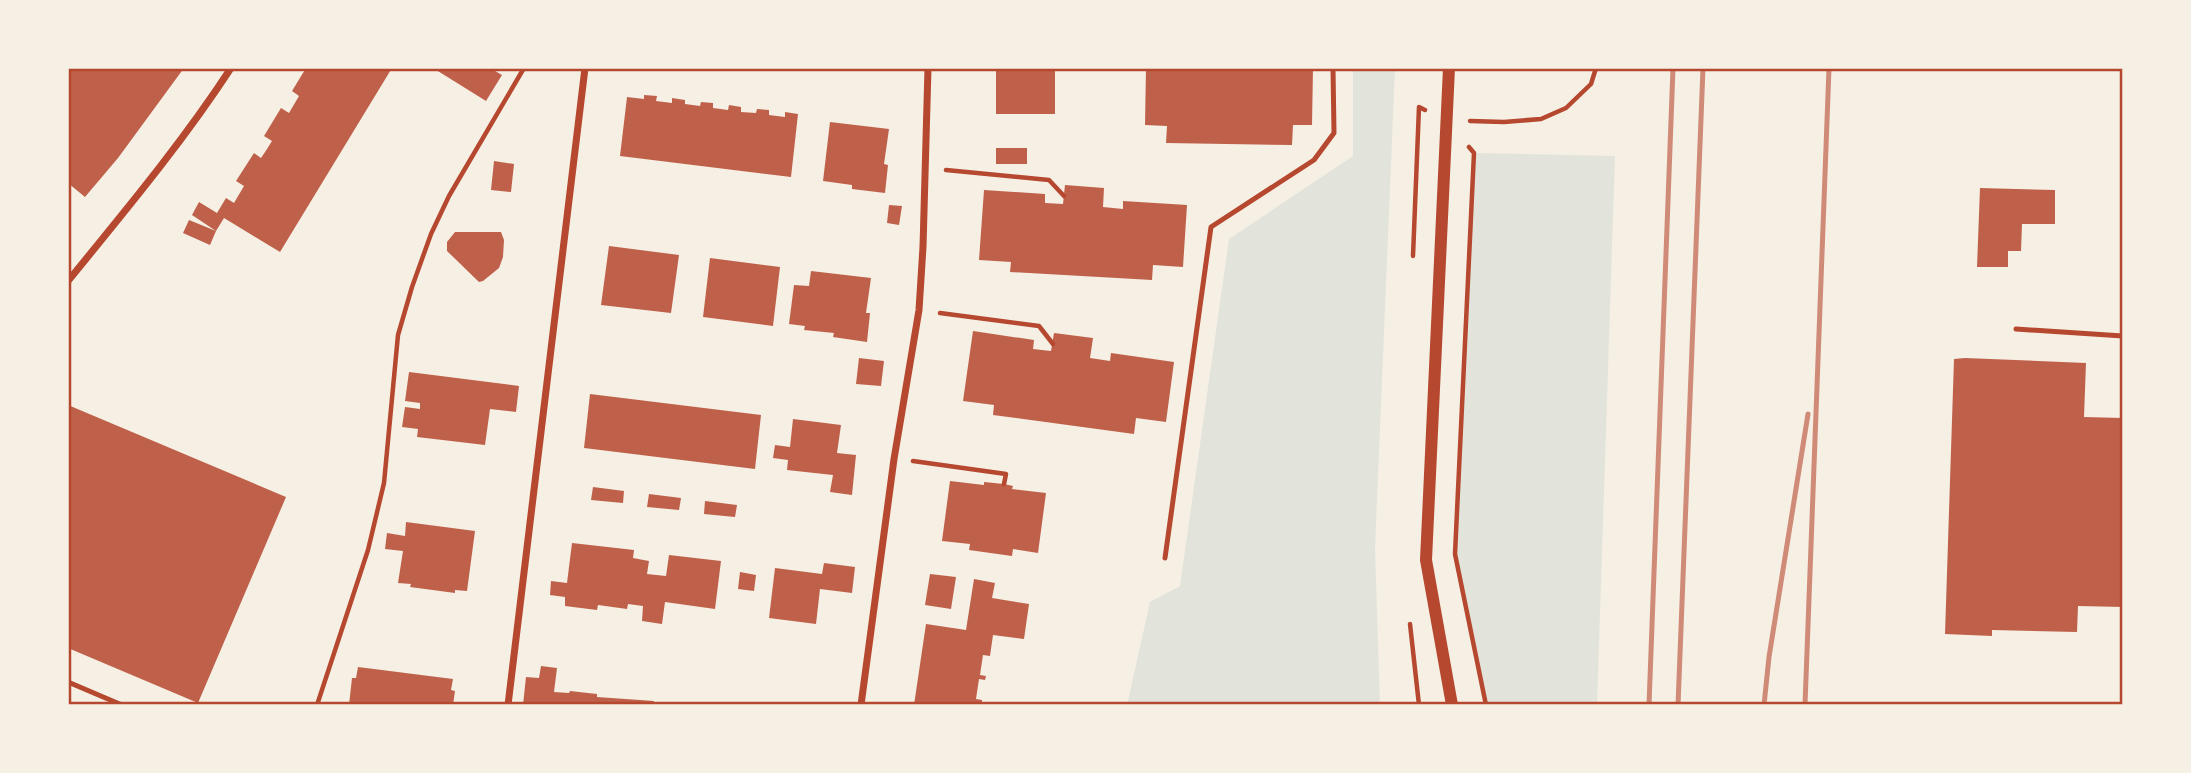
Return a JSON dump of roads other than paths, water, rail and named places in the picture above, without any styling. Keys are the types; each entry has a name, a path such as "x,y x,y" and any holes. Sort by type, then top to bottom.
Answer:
{"street":[{"path":"68,281 155,176 232,68"},
{"path":"508,705 585,68"},
{"path":"861,705 894,459 919,310 928,68"},
{"path":"1449,68 1426,560 1452,705"}],"lane":[{"path":"1165,558 1211,227 1314,160 1334,133 1334,68"},
{"path":"2016,330 2123,336"},
{"path":"68,682 122,705"}],"railway":[{"path":"1649,705 1673,68"},
{"path":"1678,705 1703,68"},
{"path":"1805,705 1829,68"},
{"path":"1764,705 1769,657 1808,414"}]}
